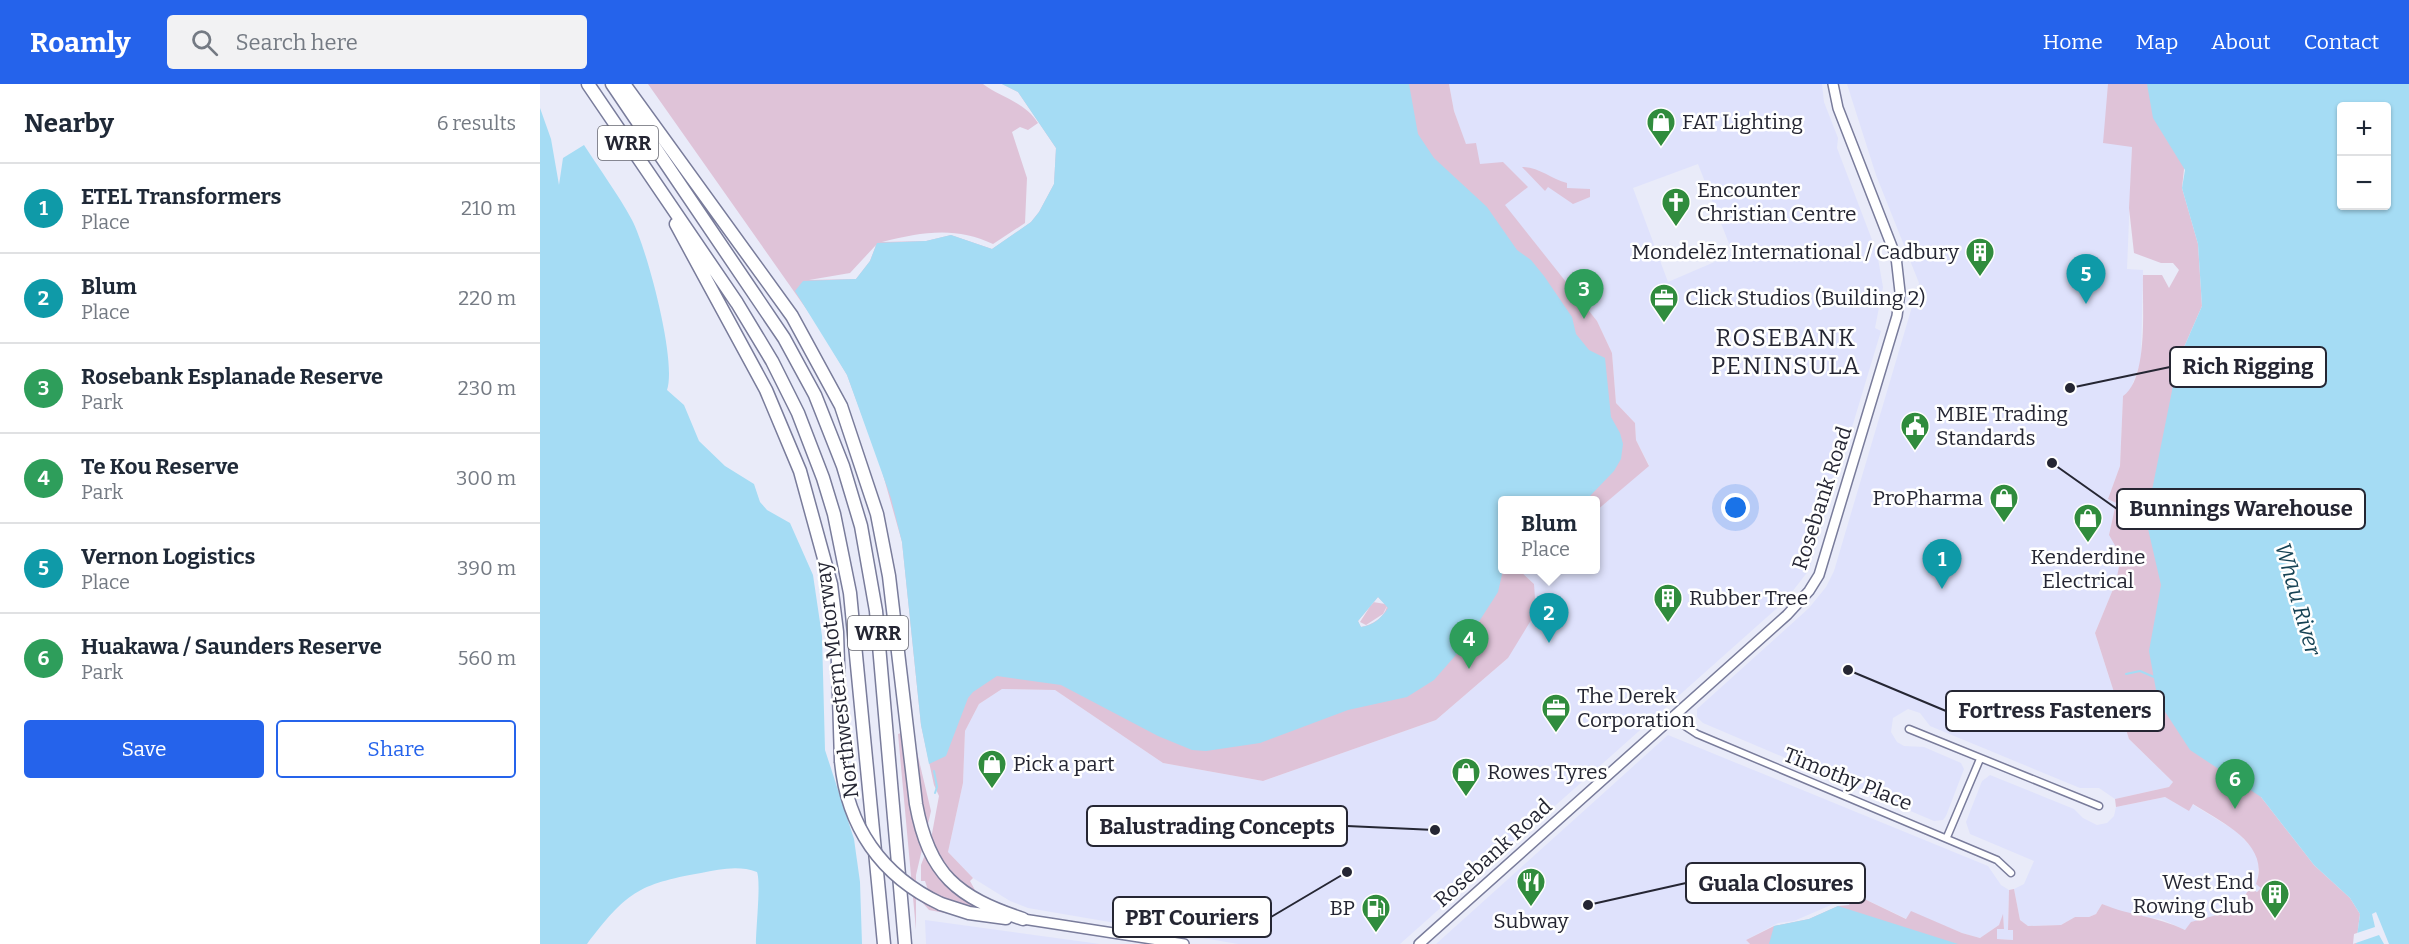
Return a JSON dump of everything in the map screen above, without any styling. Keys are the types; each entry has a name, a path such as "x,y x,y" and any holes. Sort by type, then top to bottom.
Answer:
{"highway":[{"name":"Northwestern Motorway","path":"588,84 737,303 772,361 798,413 834,514 850,592 884,944"},
{"name":"Northwestern Motorway","path":"612,84 784,338 815,395 843,466 861,526 876,612 905,944"},
{"path":"624,84 792,316 841,406 878,514 889,576 921,832 932,859 941,873 972,899 1023,919"},
{"path":"664,195 684,242 741,339 785,431 818,531 831,584 837,632 841,760 845,793 852,814 865,839 887,868 912,888 941,904 969,913 1023,919"}],"main road":[{"name":"Rosebank Road","path":"1419,944 1787,615 1815,583 1826,557 1897,316 1900,292 1896,257 1838,108 1833,84"},
{"path":"1023,919 1184,944"}],"street":[{"name":"Timothy Place","path":"1671,717 1697,734 1947,837 1997,860 2011,873"},
{"path":"1909,729 2099,806"},
{"path":"1947,837 1980,759"}],"shaded area":[{"path":"648,84 983,84 1020,105 1038,123 1028,130 1020,127 1012,132 1027,178 1025,223 993,244 979,238 952,233 925,233 882,242 926,241 951,235 992,249 1031,222 1054,184 1056,148 1018,92 1002,84 1449,84 1454,111 1466,144 1476,143 1480,164 1503,162 1528,187 1505,205 1597,321 1612,353 1616,403 1635,423 1636,440 1649,466 1600,508 1600,496 1498,496 1498,574 1523,574 1534,584 1536,612 1508,658 1436,720 1263,781 1163,763 1055,690 1002,689 979,704 965,731 963,783 948,852 973,878 970,881 976,892 975,896 963,898 979,909 966,917 929,910 922,902 929,893 925,881 921,881 921,865 931,839 939,796 934,785 921,725 902,542 880,464 847,375 819,327","holes":["876,245 870,261 856,279 809,280 850,273","1378,597 1385,604 1374,602","1387,606 1384,614 1377,620 1369,624 1361,627 1358,621 1370,607 1360,622 1366,625 1383,614"]},
{"path":"1449,84 1822,84 1824,102 1838,138 1837,148 1877,253 1883,287 1875,328 1881,331 1809,570 1785,601 1400,944 1238,944 1028,908 1010,901 973,878 948,852 963,783 965,731 979,704 1002,689 1055,690 1163,763 1263,781 1436,720 1508,658 1534,584 1523,574 1600,574 1600,508 1649,465 1636,440 1635,423 1616,403 1612,353 1597,321 1474,167 1454,111","holes":["1698,164 1733,254 1668,282 1633,188"]},
{"path":"1847,84 2108,84 2132,146 2127,269 2143,270 2141,361 2130,391 2123,396 2120,466 2108,499 2116,503 2109,535 2122,556 2116,582 2095,633 2129,739 2173,782 2169,787 2115,799 2099,788 2080,788 1930,726 1920,713 1908,709 1893,718 1891,732 1897,742 1904,746 1924,747 1961,763 1964,769 1946,816 1943,820 1934,821 1703,723 1697,717 1697,709 1809,608 1826,587 1834,571 1919,283 1876,175"},
{"path":"2108,84 2193,84 2182,188 2198,244 2202,306 2178,361 2261,797 2314,865 2350,898 2360,914 2356,944 1750,944 1746,940 1774,926 1809,919 1838,906 1849,905 1854,894 1906,919 1911,911 1962,933 1980,938 1999,925 2003,914 2004,929 1997,929 1997,939 2013,940 2013,930 2008,930 2009,890 2014,889 2020,920 2028,926 2061,925 2075,917 2089,917 2096,914 2102,904 2185,930 2191,922 2235,910 2250,888 2257,892 2261,888 2256,884 2259,870 2250,846 2229,827 2193,804 2189,811 2165,797 2116,807 2115,799 2169,787 2173,782 2129,739 2095,633 2116,582 2121,556 2109,535 2116,503 2108,499 2120,466 2123,396 2131,387 2137,374 2140,358 2143,275 2162,275 2169,288 2179,270 2173,263 2161,263 2134,253 2129,208 2132,147 2103,143"},
{"path":"1522,167 1534,169 1567,183 1567,188 1590,189 1590,197 1573,204 1548,187 1545,191"},
{"path":"912,731 931,811 916,875 916,930 898,734 901,733 907,765"},
{"path":"1668,735 1988,866 2001,885 2009,890 2008,929 2013,930 2014,940 1997,939 1997,929 2004,929 2003,916 1999,925 1980,938 1911,912 1907,919 1854,894 1850,905 1838,902 1794,921 1778,923 1746,940 1750,944 1436,944"},
{"path":"1990,775 2074,809 2083,818 2097,825 2107,823 2114,816 2116,807 2165,797 2188,810 2192,804 2236,831 2255,851 2259,862 2257,884 2261,887 2257,892 2250,888 2235,910 2192,922 2185,930 2161,919 2127,915 2102,904 2096,914 2089,917 2075,917 2061,925 2028,926 2020,920 2014,889 2024,884 2034,861 1970,834 1966,822 1982,781"},
{"path":"925,920 1100,944 926,944"}],"water":[{"path":"1002,84 1409,84 1418,134 1434,158 1487,207 1517,250 1531,260 1544,276 1572,317 1576,334 1589,350 1605,358 1611,417 1623,444 1621,459 1614,471 1590,496 1498,496 1498,574 1502,574 1498,592 1462,648 1434,680 1407,697 1348,710 1260,743 1206,751 1192,750 1158,736 1061,685 997,676 968,698 946,756 929,764 921,725 902,542 891,498 847,375 795,291 803,281 856,279 870,261 877,243 926,241 951,235 992,249 1031,222 1039,212 1054,184 1056,148 1018,92","holes":["1378,597 1388,608 1383,615 1369,625 1361,627 1358,621"]},
{"name":"Whau River","path":"2147,84 2409,84 2409,944 2356,944 2360,914 2350,898 2314,865 2261,797 2190,750 2158,701 2149,651 2161,585 2146,520 2178,361 2202,306 2198,244 2182,188 2185,170 2153,118"},
{"path":"540,108 551,139 559,185 563,158 584,145 632,220 659,305 668,355 667,390 684,405 699,441 725,466 754,484 760,502 767,510 790,523 813,575 822,636 825,750 854,839 860,882 862,944 756,944 757,872 729,868 680,877 648,887 635,894 612,913 587,944 540,944"},
{"path":"1838,906 1958,944 1769,944 1774,926 1809,919"}],"pier":[{"path":"2376,912 2389,944 2384,944 2379,935 2353,944 2354,934 2375,927 2372,914"}],"waterway":[{"path":"2126,674 2140,671 2154,677"},
{"path":"934,771 937,787 935,793"}],"place":[{"name":"FAT Lighting","path":"1661,148"},
{"name":"Encounter Christian Centre","path":"1676,228"},
{"name":"Mondelēz International / Cadbury","path":"1980,278"},
{"name":"Vernon Logistics","path":"2086,304"},
{"name":"Rosebank Esplanade Reserve","path":"1584,319"},
{"name":"Click Studios (Building 2)","path":"1664,324"},
{"name":"Rich Rigging","path":"2070,388"},
{"name":"MBIE Trading Standards","path":"1915,452"},
{"name":"Bunnings Warehouse","path":"2052,463"},
{"name":"ProPharma","path":"2004,524"},
{"name":"Kenderdine Electrical","path":"2088,544"},
{"name":"ETEL Transformers","path":"1942,589"},
{"name":"Rubber Tree","path":"1668,624"},
{"name":"Blum","path":"1549,643"},
{"name":"Te Kou Reserve","path":"1469,669"},
{"name":"Fortress Fasteners","path":"1848,670"},
{"name":"The Derek Corporation","path":"1556,734"},
{"name":"Pick a part","path":"992,790"},
{"name":"Rowes Tyres","path":"1466,798"},
{"name":"Huakawa / Saunders Reserve","path":"2235,809"},
{"name":"Balustrading Concepts","path":"1435,830"},
{"name":"PBT Couriers","path":"1347,872"},
{"name":"Guala Closures","path":"1588,905"},
{"name":"Subway","path":"1531,908"},
{"name":"West End Rowing Club","path":"2275,920"},
{"name":"BP","path":"1376,934"}],"district":[{"name":"ROSEBANK PENINSULA","path":"1786,352"}]}
